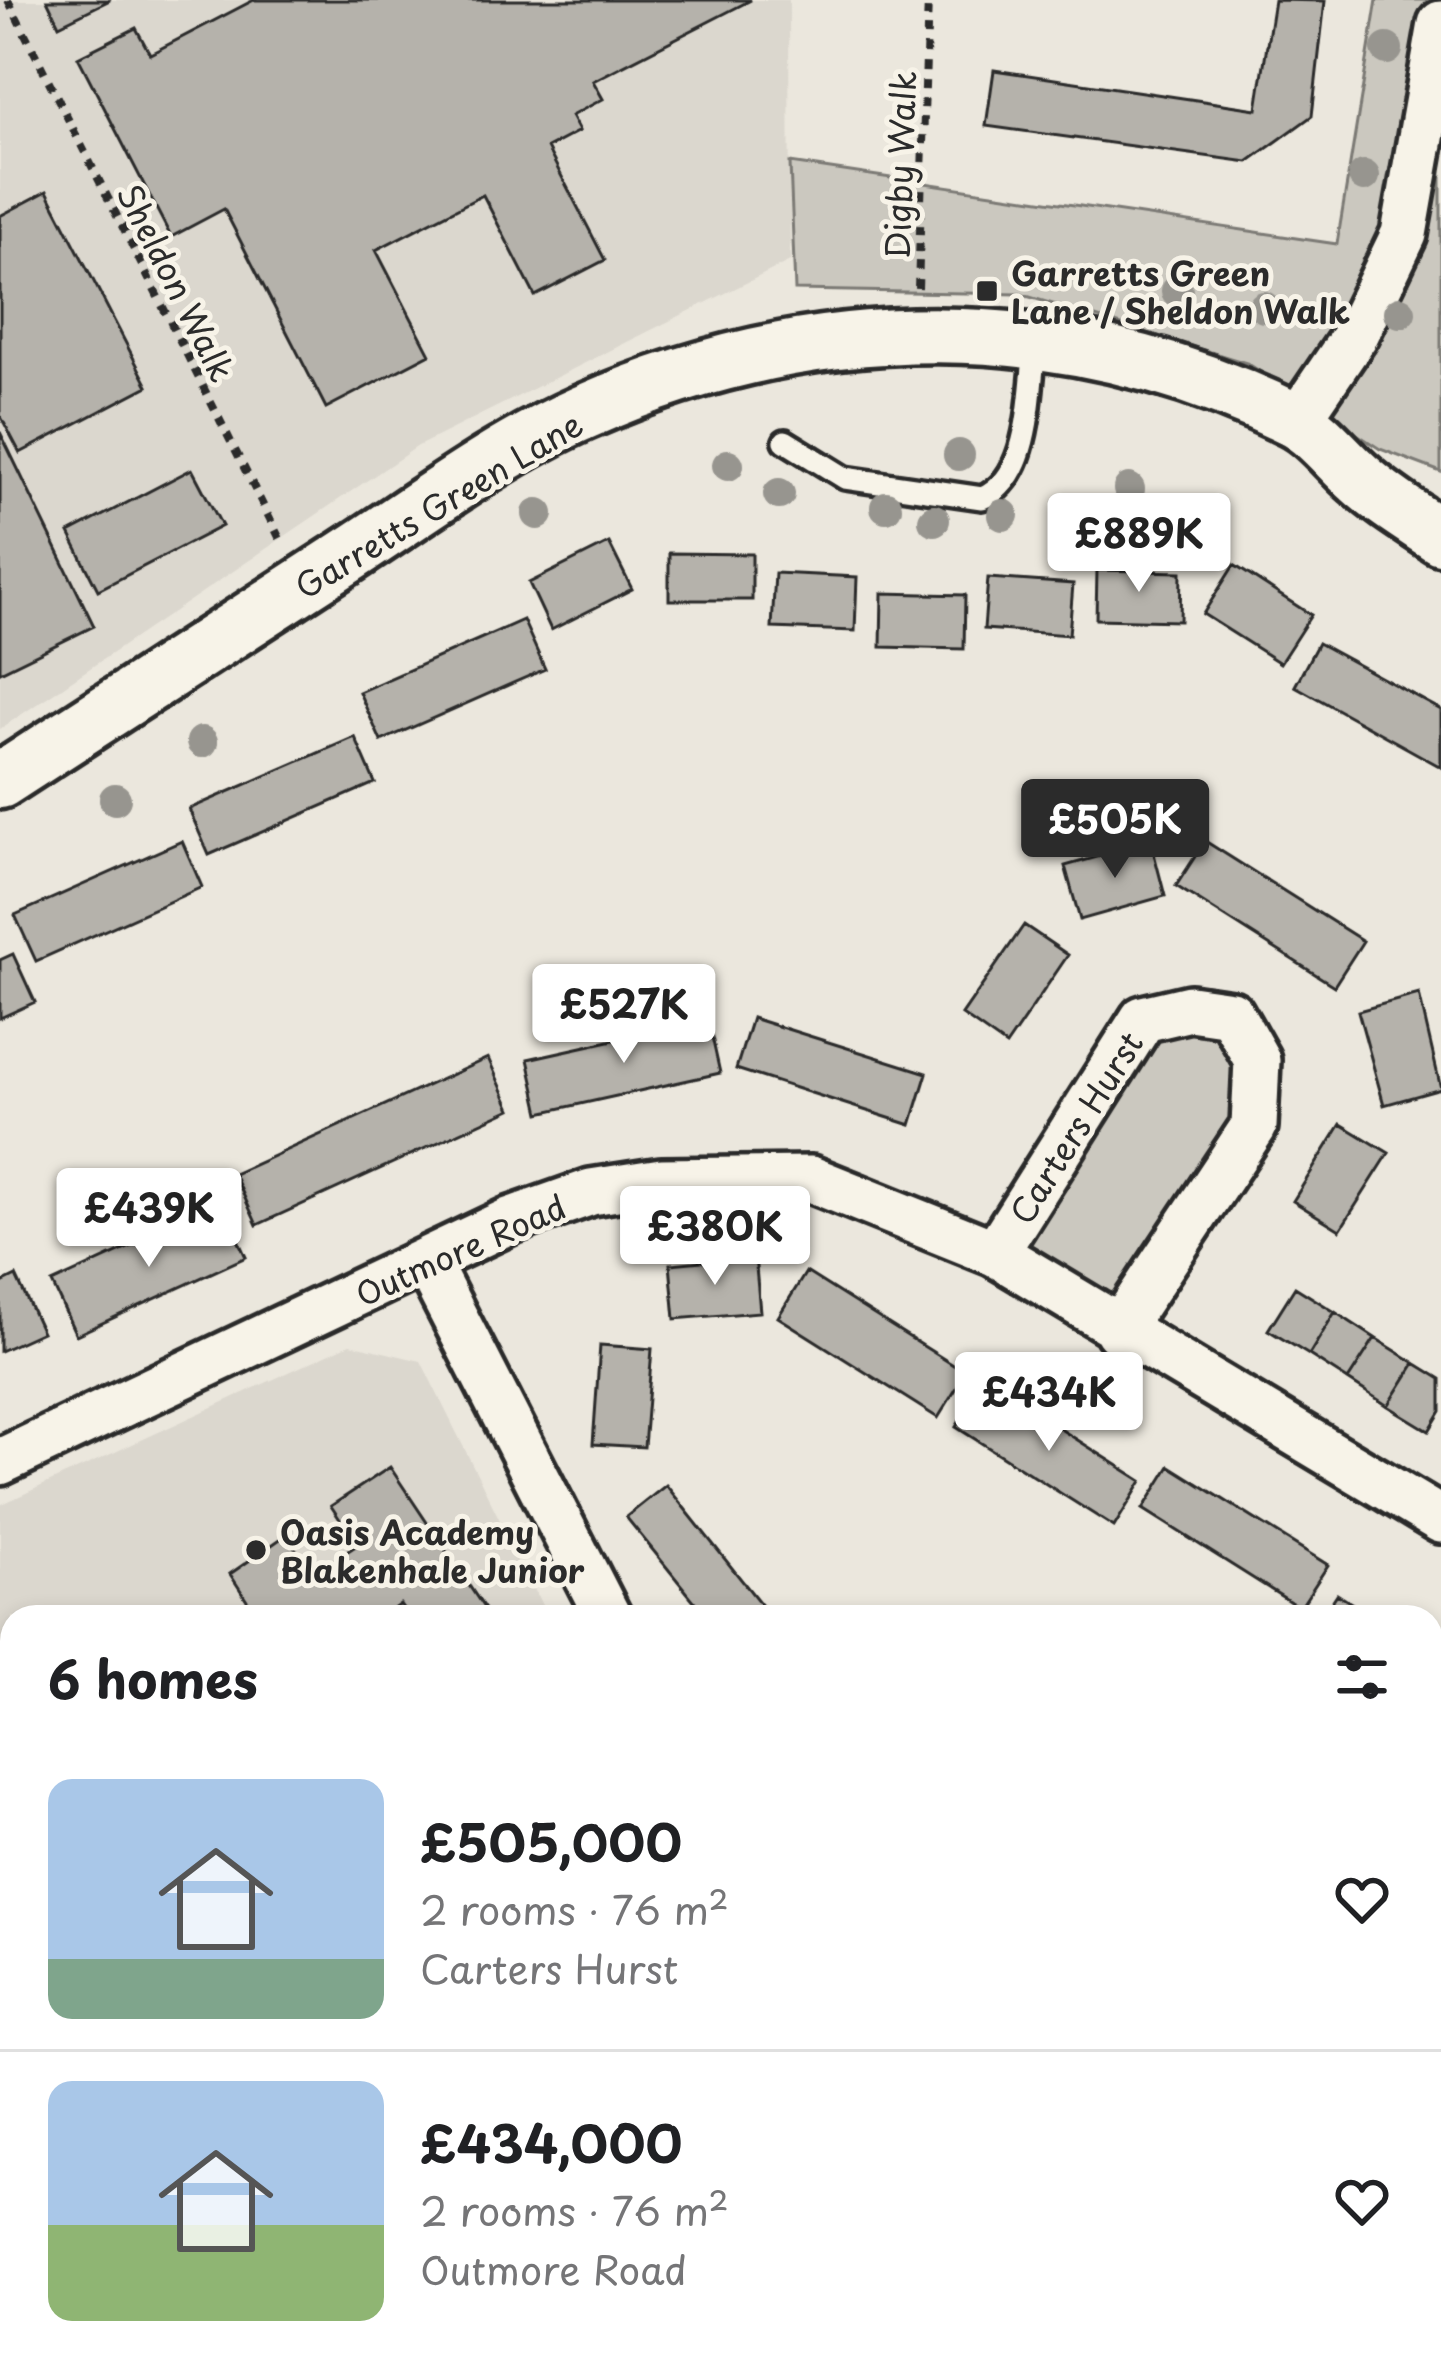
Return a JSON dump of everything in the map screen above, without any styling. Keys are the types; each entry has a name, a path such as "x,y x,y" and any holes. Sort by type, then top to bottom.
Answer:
{"street":[{"path":"1297,421 1356,334 1404,234 1441,24"},
{"name":"Garretts Green Lane","path":"0,781 303,585 580,414 712,364 816,341 915,332 1036,342 1177,375 1297,421 1363,483 1441,537"},
{"name":"Carters Hurst","path":"995,1253 1143,1019 1190,1008 1231,1014 1257,1060 1255,1126 1118,1330"},
{"name":"Outmore Road","path":"0,1462 426,1261 591,1192 662,1181 812,1179 995,1253 1441,1520"},
{"path":"426,1261 602,1605"}],"lane":[{"path":"785,441 844,478 982,498 1002,490 1016,467 1036,342"}],"path":[{"name":"Sheldon Walk","path":"8,0 303,585"},
{"name":"Digby Walk","path":"915,332 928,0"}],"shaded area":[{"path":"0,0 789,0 790,261 418,446 0,729"},
{"path":"1377,0 1441,0 1441,472 1380,449 1247,363 1020,294 795,290 790,163 1337,244"},
{"path":"1231,1014 1254,1126 1118,1331 995,1253 1143,1019"},
{"name":"Oasis Academy Blakenhale Junior","path":"350,1344 421,1361 542,1605 0,1605 0,1505"}],"building":[{"path":"47,0 110,0 59,25"},
{"path":"254,0 751,0 593,81 603,99 571,116 579,131 547,148 605,260 535,296 483,195 376,250 430,354 326,408 224,209 171,237 78,57 136,28 150,54"},
{"path":"1274,0 1325,1 1312,116 1248,162 986,126 994,70 1257,109"},
{"path":"47,191 148,386 20,453 0,415 0,216"},
{"path":"0,432 94,626 0,672"},
{"path":"192,469 222,526 98,590 69,533"},
{"path":"609,543 632,589 551,630 529,583"},
{"path":"669,553 752,554 752,600 669,600"},
{"path":"1234,565 1311,615 1280,663 1203,614"},
{"path":"1097,570 1181,572 1180,621 1096,619"},
{"path":"775,573 857,577 855,631 772,628"},
{"path":"988,578 1073,584 1069,635 984,629"},
{"path":"882,593 965,595 964,649 881,647"},
{"path":"523,620 545,669 381,741 359,692"},
{"path":"1318,643 1441,710 1441,767 1295,686"},
{"path":"355,737 375,783 209,855 189,809"},
{"path":"182,841 202,887 36,961 15,915"},
{"path":"1205,841 1363,941 1334,986 1176,886"},
{"path":"1151,842 1165,896 1080,920 1065,866"},
{"path":"1024,925 1068,955 1006,1046 962,1015"},
{"path":"13,954 35,1002 0,1018 0,960"},
{"path":"1419,994 1441,1089 1384,1105 1358,1011"},
{"path":"752,1018 927,1073 911,1125 736,1069"},
{"path":"708,1019 720,1073 540,1113 528,1059"},
{"path":"488,1058 511,1109 257,1225 234,1174"},
{"path":"1341,1124 1389,1153 1340,1230 1293,1201"},
{"path":"222,1205 246,1257 76,1335 52,1283"},
{"path":"755,1256 760,1312 675,1319 670,1264"},
{"path":"806,1272 966,1373 938,1418 778,1317"},
{"path":"16,1276 42,1332 0,1351 0,1284"},
{"path":"1295,1287 1335,1312 1309,1355 1268,1330"},
{"path":"1335,1312 1375,1338 1348,1380 1309,1355"},
{"path":"1375,1338 1415,1363 1388,1406 1348,1380"},
{"path":"600,1345 652,1349 644,1447 593,1444"},
{"path":"1415,1363 1441,1379 1441,1411 1429,1431 1388,1406"},
{"path":"985,1381 1142,1481 1114,1527 956,1427"},
{"path":"1170,1466 1328,1565 1302,1605 1295,1605 1143,1509"},
{"path":"390,1467 482,1605 250,1605 230,1574 286,1535 313,1574 357,1545 331,1506"},
{"path":"666,1485 761,1605 697,1605 626,1517"},
{"path":"1337,1594 1354,1605 1330,1605"}],"place":[{"name":"Garretts Green Lane / Sheldon Walk","path":"987,291"},
{"name":"Oasis Academy Blakenhale Junior","path":"256,1550"}]}
